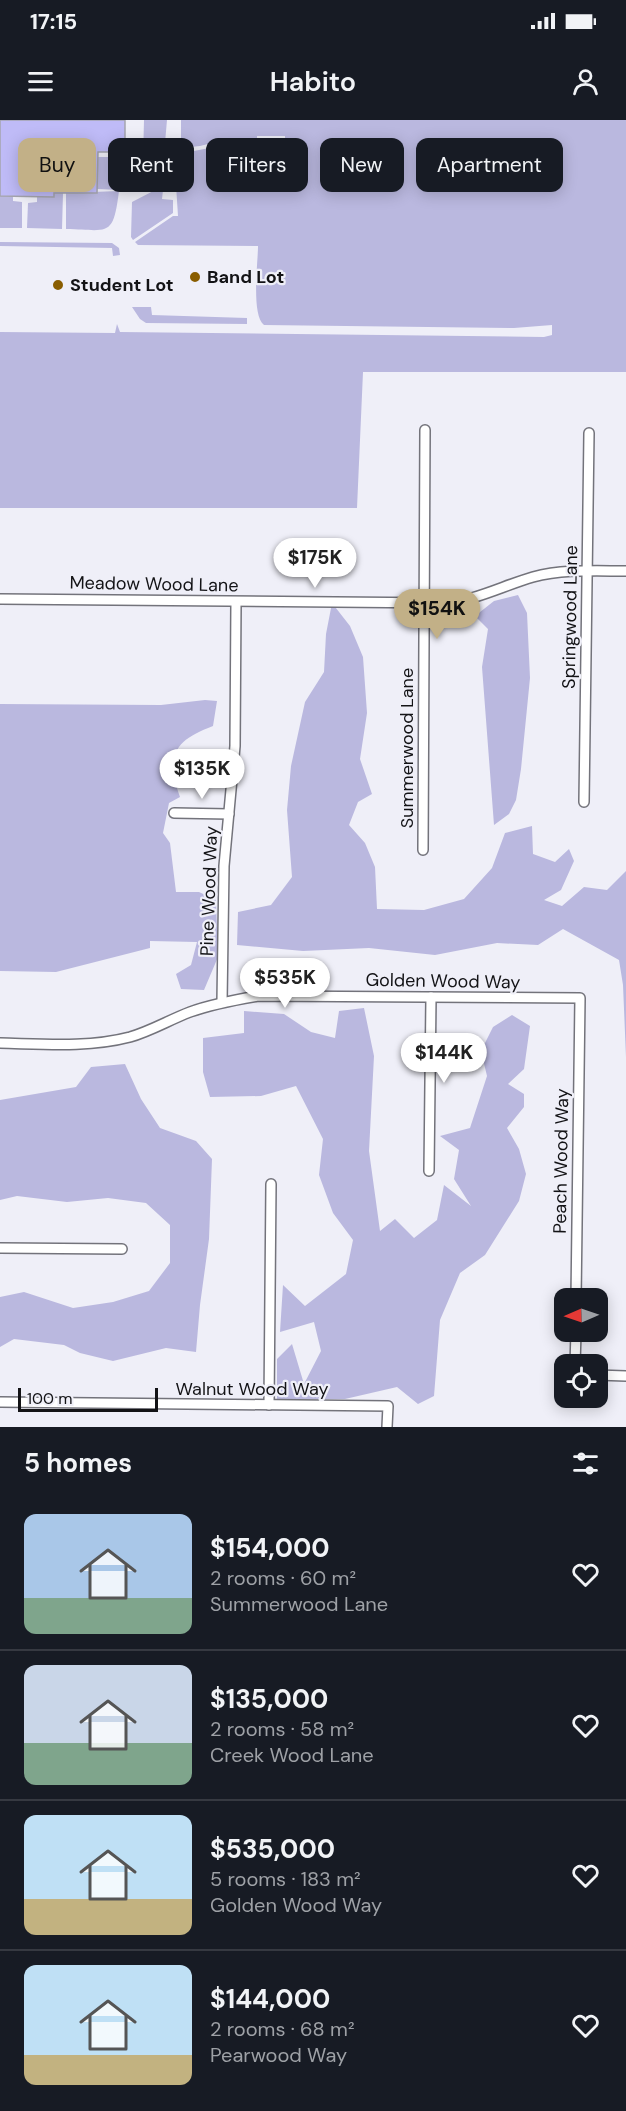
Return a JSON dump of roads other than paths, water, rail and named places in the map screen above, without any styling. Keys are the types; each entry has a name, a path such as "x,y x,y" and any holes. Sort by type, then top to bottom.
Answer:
{"street":[{"name":"Summerwood Lane","path":"423,850 425,430"},
{"name":"Springwood Lane","path":"585,802 589,432"},
{"name":"Meadow Wood Lane","path":"0,599 424,603 471,599 535,577 557,572 626,571"},
{"name":"Pine Wood Way","path":"222,1002 223,900 235,746 236,602"},
{"path":"174,813 229,814"},
{"name":"Golden Wood Way","path":"0,1043 93,1044 112,1041 150,1030 188,1013 222,1002 270,996 580,998 579,1024"},
{"path":"429,1171 431,997"},
{"name":"Peach Wood Way","path":"576,1288 579,1024"},
{"path":"269,1405 271,1184"},
{"path":"0,1248 122,1249"},
{"path":"608,1375 626,1376"},
{"name":"Walnut Wood Way","path":"0,1402 388,1406 387,1427"}],"place":[{"name":"Band Lot","path":"195,277"},
{"name":"Student Lot","path":"58,285"}]}
